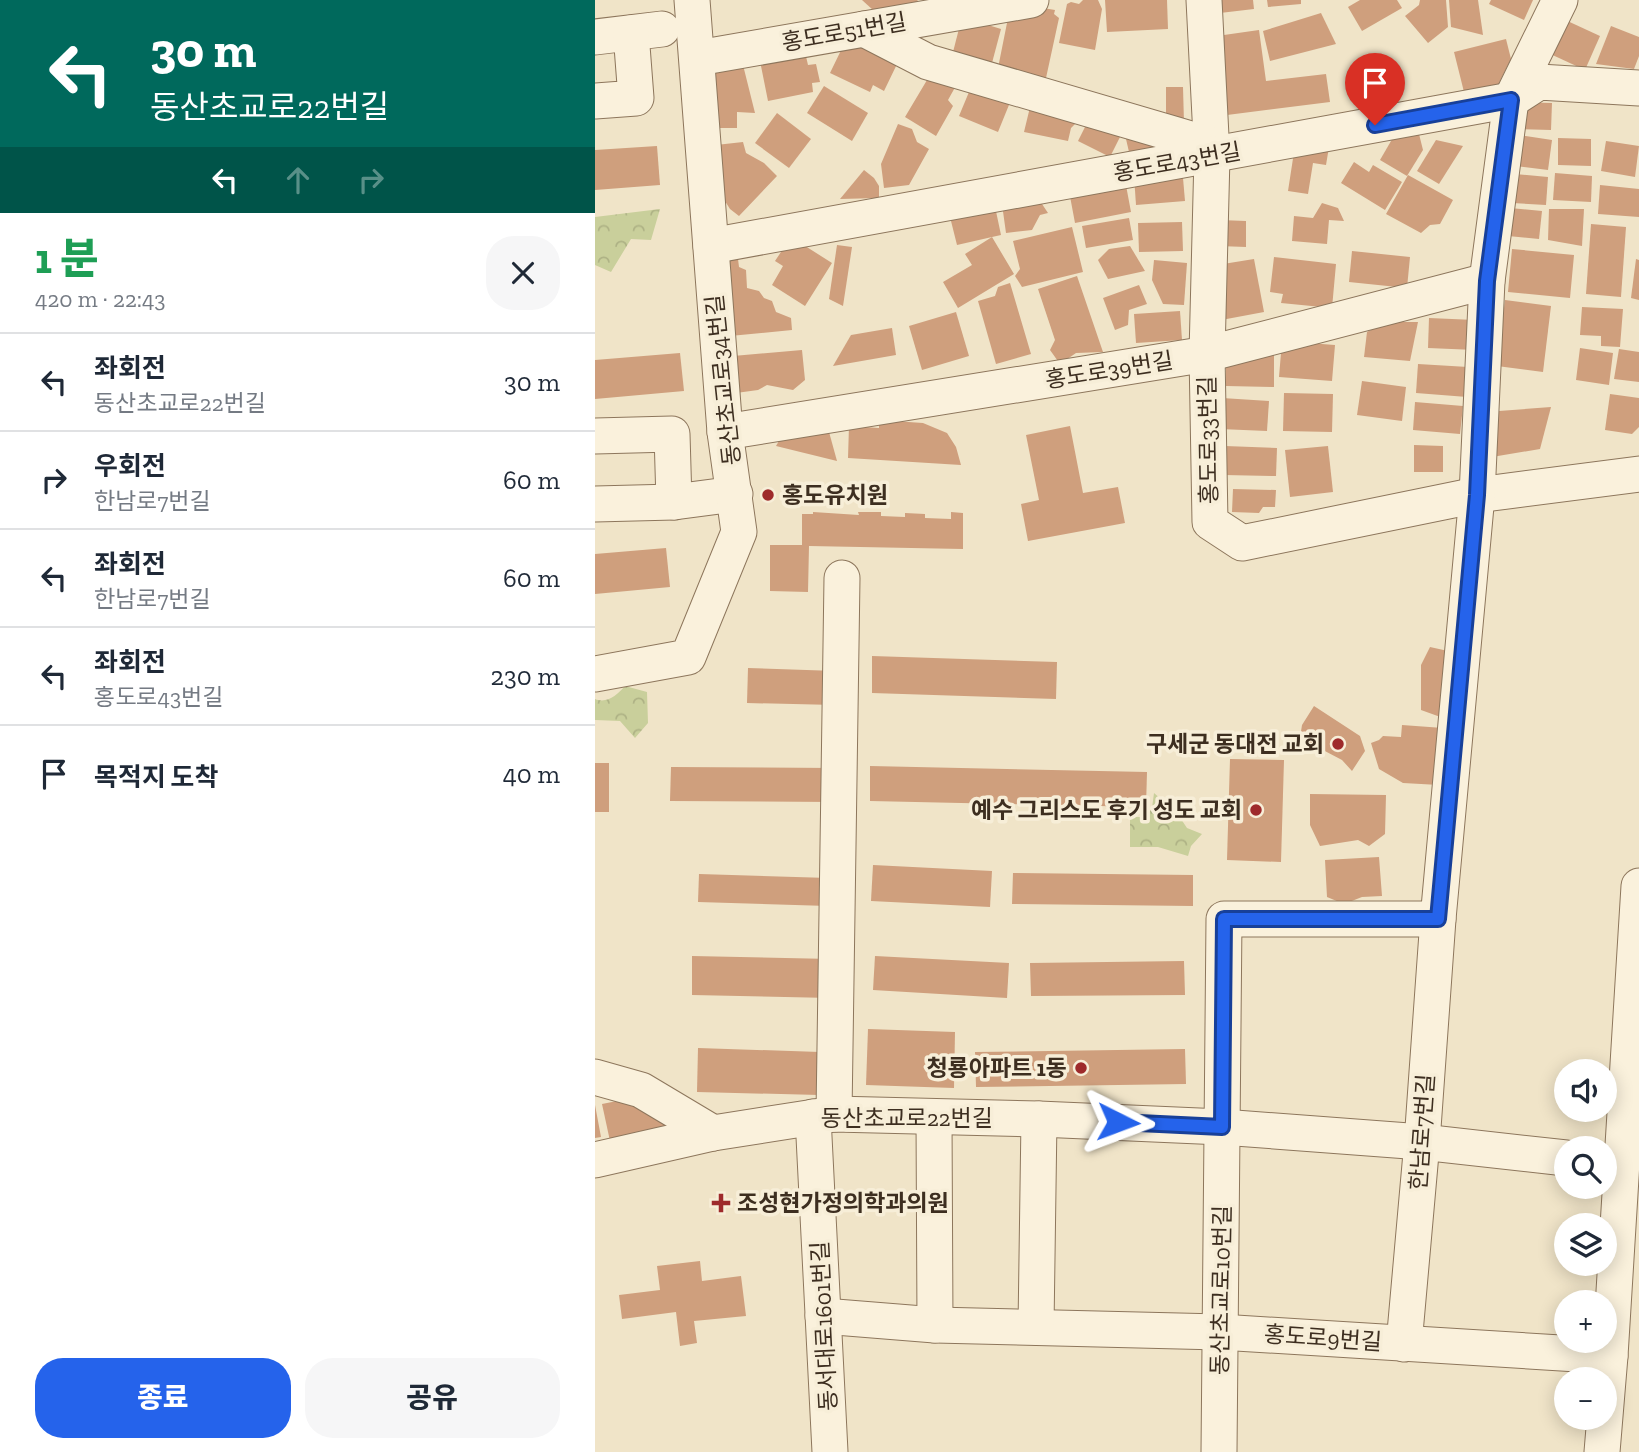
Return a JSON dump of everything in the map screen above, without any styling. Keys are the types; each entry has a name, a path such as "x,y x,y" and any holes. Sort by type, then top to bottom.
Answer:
{"street":[{"name":"동산초교로34번길","path":"595,674 688,657 739,532 725,432 692,0"},
{"name":"홍도로51번길","path":"698,58 989,4 1031,0"},
{"name":"홍도로33번길","path":"1204,0 1211,150 1207,354 1210,522 1242,543 1477,495 1639,474"},
{"name":"한남로7번길","path":"1404,1344 1438,919 1477,495 1487,281 1511,100 1560,0"},
{"path":"863,29 928,62 1211,150"},
{"path":"595,37 646,31 636,98 595,101"},
{"name":"홍도로43번길","path":"711,246 1211,150 1511,100 1539,82 1639,88"},
{"name":"홍도로39번길","path":"725,432 1207,354 1487,281"},
{"path":"595,436 672,434 674,502"},
{"path":"595,505 674,502 735,494"},
{"name":"동서대로1601번길","path":"830,1452 823,1316 824,1115 842,578"},
{"path":"1602,1452 1639,886"},
{"path":"1222,1127 1224,919 1438,919"},
{"path":"595,1077 642,1090 713,1133"},
{"name":"동산초교로22번길","path":"595,1160 713,1133 824,1115 1039,1119 1222,1127 1422,1142 1554,1157"},
{"path":"934,1117 935,1325"},
{"path":"1036,1327 1039,1119"},
{"name":"동산초교로10번길","path":"1219,1452 1222,1127"},
{"name":"홍도로9번길","path":"823,1316 935,1325 1220,1332 1610,1356"}],"green space":[{"path":"660,209 651,240 631,239 611,272 595,265 595,217"},
{"path":"625,686 647,692 648,723 635,738 620,721 595,720 595,699 608,699"},
{"path":"1154,793 1177,813 1187,828 1202,834 1191,846 1188,856 1158,847 1130,847 1130,817 1146,817 1152,808"}],"building":[{"path":"862,0 918,0 905,15 884,20"},
{"path":"1083,0 1098,0 1102,9 1095,50 1059,43 1067,4 1079,4"},
{"path":"1105,0 1167,0 1168,29 1107,32"},
{"path":"1219,0 1253,0 1254,9 1220,13"},
{"path":"1267,0 1301,0 1301,4 1268,7"},
{"path":"1360,0 1397,0 1402,8 1362,31 1348,7"},
{"path":"1420,0 1446,0 1448,27 1428,43 1405,16 1419,5"},
{"path":"1449,0 1478,0 1483,35 1451,27"},
{"path":"1491,0 1533,0 1524,20 1489,4"},
{"path":"1031,6 1055,10 1054,14 1059,18 1046,78 998,68 1010,8"},
{"path":"1321,13 1336,44 1270,61 1263,31"},
{"path":"962,17 1001,29 992,63 953,52"},
{"path":"1561,18 1600,36 1585,70 1546,52"},
{"path":"1611,26 1639,37 1639,56 1634,69 1596,64"},
{"path":"1259,30 1266,81 1326,74 1330,102 1227,115 1217,36"},
{"path":"847,38 898,62 884,91 873,85 870,92 830,73"},
{"path":"1506,39 1511,59 1494,93 1466,100 1454,52"},
{"path":"805,52 808,65 816,64 820,82 812,83 813,92 768,101 760,61"},
{"path":"742,61 755,113 737,112 737,128 708,128 709,70"},
{"path":"930,75 958,82 948,100 953,106 936,136 905,117"},
{"path":"974,80 1013,95 998,132 959,116"},
{"path":"824,86 868,113 852,141 807,113"},
{"path":"1166,87 1183,87 1184,123 1166,123"},
{"path":"1520,102 1552,103 1551,130 1519,129"},
{"path":"1031,103 1084,115 1071,128 1068,141 1024,132"},
{"path":"777,113 811,139 789,168 755,143"},
{"path":"1089,119 1121,135 1110,157 1078,141"},
{"path":"898,124 912,129 917,142 929,149 909,185 884,188 881,164"},
{"path":"1135,128 1161,147 1129,152 1126,139"},
{"path":"1398,129 1419,134 1423,150 1407,176 1380,160"},
{"path":"1519,135 1552,140 1548,170 1515,166"},
{"path":"1558,138 1591,139 1591,166 1558,165"},
{"path":"1436,140 1463,146 1439,184 1417,171"},
{"path":"1606,141 1639,146 1635,177 1601,171"},
{"path":"743,142 746,153 764,163 777,176 739,216 730,209 718,190 716,145"},
{"path":"1317,144 1329,147 1326,165 1313,163 1308,194 1288,191 1294,152 1311,155"},
{"path":"657,146 660,185 595,190 595,150"},
{"path":"1354,162 1369,172 1373,165 1402,182 1385,210 1341,183"},
{"path":"864,170 879,186 879,198 840,199"},
{"path":"1555,173 1592,176 1591,202 1553,200"},
{"path":"1515,174 1548,177 1546,205 1512,203"},
{"path":"1408,175 1453,200 1440,224 1430,225 1421,233 1386,214"},
{"path":"1134,176 1183,178 1185,201 1136,205"},
{"path":"1125,180 1131,212 1075,223 1069,191"},
{"path":"1600,185 1639,189 1639,217 1598,214"},
{"path":"1034,192 1048,213 1040,215 1032,230 1006,233 1001,197"},
{"path":"993,197 1001,235 957,245 950,217"},
{"path":"1322,203 1338,208 1344,221 1329,220 1327,244 1292,241 1294,216 1313,218"},
{"path":"1510,208 1542,211 1539,239 1508,236"},
{"path":"1549,209 1584,209 1582,246 1548,240"},
{"path":"1129,218 1133,240 1086,248 1082,226"},
{"path":"1220,220 1246,221 1246,247 1219,246"},
{"path":"1182,222 1183,251 1139,252 1138,223"},
{"path":"1591,224 1626,227 1621,297 1586,294"},
{"path":"1072,227 1083,272 1022,287 1015,276 1020,269 1013,241"},
{"path":"791,237 832,263 805,306 772,285 783,266 775,261"},
{"path":"992,237 1014,274 958,308 943,282 972,265 965,254"},
{"path":"837,245 852,247 843,306 829,299"},
{"path":"1130,246 1145,271 1108,279 1098,260 1109,249"},
{"path":"1512,249 1574,255 1570,298 1508,292"},
{"path":"1352,251 1410,257 1407,288 1349,282"},
{"path":"1274,257 1336,264 1332,308 1281,303 1283,294 1270,292"},
{"path":"738,259 739,267 746,270 747,288 759,291 764,298 772,301 776,312 791,318 792,330 730,336 729,260"},
{"path":"1254,259 1264,312 1216,321 1217,265"},
{"path":"1636,259 1639,260 1639,300 1631,298"},
{"path":"1154,260 1187,263 1184,305 1163,304 1152,280"},
{"path":"1077,276 1103,352 1076,353 1060,364 1050,350 1055,340 1038,289"},
{"path":"1010,283 1031,354 996,364 978,301 995,296 998,287"},
{"path":"1139,285 1147,304 1129,310 1128,325 1115,330 1103,298"},
{"path":"1505,300 1551,306 1543,372 1497,366"},
{"path":"1582,307 1623,309 1620,347 1601,346 1601,336 1580,335"},
{"path":"1180,311 1182,340 1136,343 1134,314"},
{"path":"956,312 969,356 922,370 909,326"},
{"path":"1429,318 1475,320 1475,350 1428,348"},
{"path":"1386,322 1418,322 1410,361 1364,357 1367,332"},
{"path":"892,328 896,355 833,366 851,335"},
{"path":"1282,341 1335,345 1332,381 1279,377"},
{"path":"1274,346 1274,387 1226,386 1226,358"},
{"path":"1580,348 1613,353 1609,385 1576,380"},
{"path":"1619,349 1639,352 1639,382 1614,379"},
{"path":"802,350 805,380 793,390 767,385 758,390 736,393 733,356"},
{"path":"680,353 684,391 595,399 595,360"},
{"path":"1418,364 1468,367 1467,397 1416,393"},
{"path":"1362,381 1406,387 1402,421 1357,415"},
{"path":"1284,393 1333,394 1332,432 1283,431"},
{"path":"1610,394 1639,398 1639,427 1632,434 1605,430"},
{"path":"1222,398 1269,401 1267,431 1220,429"},
{"path":"1415,402 1463,406 1460,434 1413,430"},
{"path":"1551,407 1540,449 1486,458 1488,435 1499,411"},
{"path":"879,420 923,423 947,433 956,447 961,465 848,458 849,426 879,428"},
{"path":"826,421 837,461 776,446 787,427"},
{"path":"1070,426 1083,493 1118,487 1125,523 1028,541 1021,504 1039,500 1026,435"},
{"path":"1414,445 1443,446 1443,472 1414,472"},
{"path":"1225,446 1277,448 1276,476 1224,475"},
{"path":"1328,446 1333,492 1290,497 1285,450"},
{"path":"1233,489 1276,490 1275,507 1263,507 1259,513 1232,512"},
{"path":"813,512 859,515 858,512 881,512 881,516 905,517 905,513 925,514 925,518 951,519 951,512 963,513 963,549 809,546 808,592 770,591 770,545 802,545 802,514"},
{"path":"666,548 670,587 595,594 595,554"},
{"path":"1430,647 1448,651 1446,719 1421,710 1421,665"},
{"path":"872,656 1057,662 1056,699 872,693"},
{"path":"748,668 836,671 835,705 747,703"},
{"name":"구세군 동대전 교회","path":"1314,706 1360,736 1365,751 1352,771 1342,760 1300,738 1302,725"},
{"path":"1402,725 1443,728 1439,785 1403,783 1379,769 1371,743 1383,736 1401,737"},
{"name":"예수 그리스도 후기 성도 교회","path":"1230,759 1284,760 1281,862 1227,860"},
{"path":"595,763 609,763 609,812 595,812"},
{"path":"870,766 1147,772 1146,807 870,801"},
{"path":"671,767 835,768 835,802 670,801"},
{"name":"예수 그리스도 후기 성도 교회","path":"1310,794 1386,795 1385,834 1369,846 1358,840 1320,846 1310,825"},
{"path":"1379,857 1382,896 1362,897 1344,904 1327,897 1325,860"},
{"path":"873,865 992,871 990,907 871,901"},
{"path":"1013,873 1193,875 1193,906 1012,904"},
{"path":"699,874 829,878 828,906 698,902"},
{"path":"692,956 832,959 831,998 692,995"},
{"path":"875,956 1009,963 1007,998 873,990"},
{"path":"1184,961 1185,995 1031,996 1030,963"},
{"path":"868,1029 955,1032 954,1088 866,1085"},
{"path":"698,1048 820,1052 819,1095 697,1092"},
{"name":"청룡아파트 1동","path":"1185,1049 1186,1084 976,1087 975,1052"},
{"path":"647,1095 664,1109 668,1130 610,1141 602,1104"},
{"path":"595,1105 601,1137 595,1138"},
{"path":"700,1261 702,1281 741,1276 746,1316 694,1321 697,1343 680,1346 676,1312 622,1319 619,1295 660,1290 657,1266"}],"place":[{"name":"홍도유치원","path":"768,495"},
{"name":"구세군 동대전 교회","path":"1338,744"},
{"name":"예수 그리스도 후기 성도 교회","path":"1256,810"},
{"name":"청룡아파트 1동","path":"1081,1068"},
{"name":"조성현가정의학과의원","path":"721,1203"}],"route":[{"path":"1118,1122 1222,1127 1224,919 1438,919 1477,495 1487,281 1511,100 1375,125"}]}
